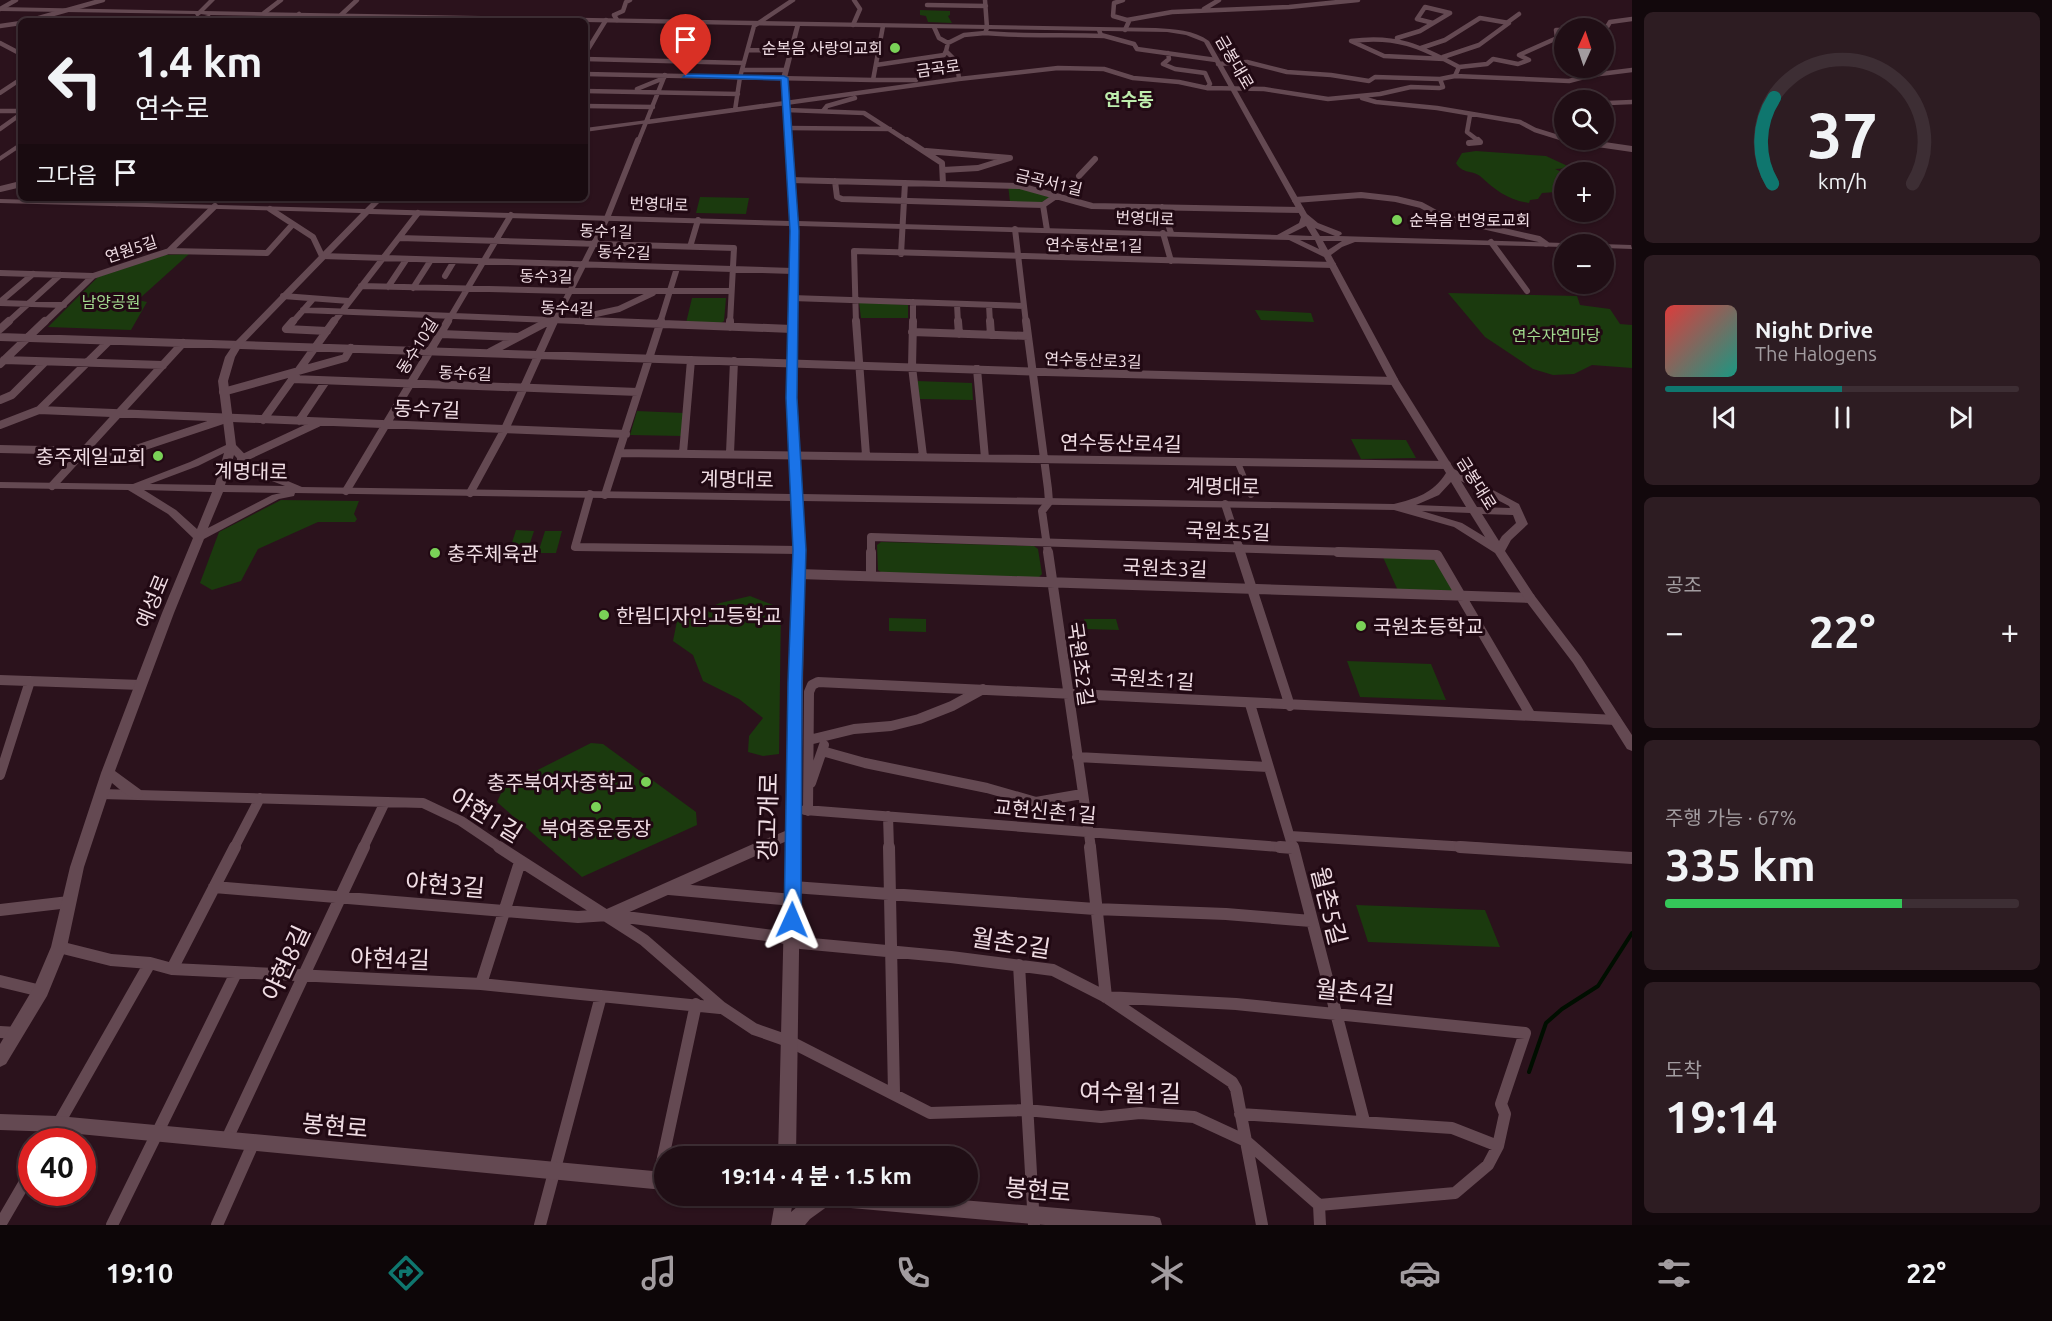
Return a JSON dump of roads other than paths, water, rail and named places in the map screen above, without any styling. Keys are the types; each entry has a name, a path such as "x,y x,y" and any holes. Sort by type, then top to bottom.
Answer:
{"street":[{"name":"금봉대로","path":"0,9 16,0"},
{"path":"85,0 94,3"},
{"path":"38,18 102,0"},
{"path":"264,13 281,0"},
{"path":"341,15 357,0"},
{"path":"617,20 614,15 623,11 626,2 630,0"},
{"path":"735,110 740,77 756,23 794,0"},
{"path":"853,25 860,9 854,0"},
{"path":"876,65 944,55 948,44 964,36 986,30 985,0"},
{"path":"1123,0 1114,3 1113,16 1127,20 1148,13 1204,9 1290,8 1358,0"},
{"path":"1204,9 1219,0"},
{"path":"193,18 210,1"},
{"path":"169,11 210,1 231,12"},
{"path":"1432,2 1425,7 1417,19 1433,23"},
{"path":"927,5 986,6"},
{"path":"1425,7 1450,13 1420,31 1396,38 1373,38 1350,42 1384,56 1444,58 1479,45 1519,14"},
{"name":"금봉대로","path":"0,9 466,18"},
{"path":"169,11 183,18"},
{"path":"203,18 231,12"},
{"path":"294,18 299,14"},
{"path":"373,18 376,15"},
{"path":"1421,48 1445,40 1479,18 1508,22"},
{"path":"1614,21 1632,19"},
{"name":"금봉대로","path":"588,20 1102,33 1125,30 1170,32 1195,36 1206,41 1333,265 1394,381 1530,598 1577,660 1632,746"},
{"path":"588,46 606,20"},
{"path":"1125,30 1129,21 1127,20"},
{"path":"0,27 18,24"},
{"name":"갱고개로","path":"787,1146 793,894 792,833 801,810 798,498 791,363 794,223 784,78 793,51 798,24"},
{"path":"873,80 883,26"},
{"path":"934,27 939,38 948,44"},
{"path":"1102,33 1134,44 1137,49 1193,55 1197,59 1217,62 1247,62 1287,72 1331,75 1369,81 1375,77 1440,79 1455,76 1569,81 1592,75 1632,70"},
{"path":"1396,38 1444,58 1458,67 1487,63 1493,59 1518,64 1529,60 1519,55 1554,39"},
{"path":"0,43 18,52"},
{"path":"749,50 793,51"},
{"path":"946,51 957,58 960,63 959,79"},
{"path":"1168,53 1169,59 1163,64 1175,69 1205,73 1210,84 1207,88"},
{"path":"588,60 744,63"},
{"path":"1455,76 1458,67"},
{"name":"금곡로","path":"588,130 735,110 786,106 824,97 1036,70 1104,69 1133,78 1179,82 1207,88 1264,89 1328,99 1380,94 1411,87 1439,88 1443,87 1440,79"},
{"path":"742,70 786,70"},
{"path":"588,74 945,81"},
{"path":"631,92 665,76"},
{"path":"470,493 505,429 553,320 607,218 665,76"},
{"path":"823,79 824,97"},
{"path":"820,113 827,106 857,94 839,79"},
{"path":"0,93 18,81"},
{"path":"12,85 18,85"},
{"path":"588,94 659,92 738,94"},
{"path":"1354,95 1376,102 1425,106 1521,122 1534,130 1554,136"},
{"path":"1614,104 1632,102"},
{"path":"588,106 653,107"},
{"path":"786,106 820,113 864,113 942,163 943,184"},
{"path":"0,111 18,113"},
{"path":"0,129 18,115"},
{"path":"1469,143 1480,142 1467,132 1470,115"},
{"path":"808,128 815,123"},
{"path":"788,128 891,129"},
{"path":"0,159 18,146"},
{"path":"1614,146 1632,149"},
{"path":"924,151 992,154 1010,158 978,168 943,170"},
{"path":"0,165 18,152"},
{"path":"1079,176 1095,159"},
{"name":"금곡서1길","path":"790,180 1020,186 1092,206 1303,213"},
{"path":"835,181 836,195 839,198 1043,205 1056,196"},
{"path":"901,254 905,183"},
{"path":"0,189 18,185"},
{"path":"1295,200 1361,195 1396,199 1421,205 1443,217 1539,239 1546,244"},
{"name":"번영대로","path":"2,201 120,201 214,207 1357,238"},
{"path":"169,251 221,201"},
{"path":"259,201 317,241 322,256"},
{"name":"예성로","path":"0,1059 41,991 59,946 77,867 108,773 219,489 231,446 223,392 225,370 238,344 377,201"},
{"path":"1043,205 1047,230"},
{"path":"1162,207 1171,261"},
{"path":"263,420 340,313 418,213"},
{"path":"1278,236 1303,224 1303,213"},
{"path":"1303,213 1327,230 1357,238 1554,244"},
{"name":"동수10길","path":"346,491 511,215"},
{"path":"690,247 698,220"},
{"name":"연원5길","path":"2,362 93,276 169,251 260,255 267,253 292,224"},
{"name":"국원초2길","path":"1015,229 1049,502 1042,511 1089,833 1095,909 1106,997"},
{"path":"1278,236 1327,255 1339,245 1357,238"},
{"name":"동수1길","path":"399,238 734,248 730,327"},
{"path":"1491,242 1527,291"},
{"path":"1614,246 1630,246"},
{"name":"연수동산로1길","path":"855,300 854,251 1333,265"},
{"name":"동수2길","path":"322,256 793,271"},
{"path":"388,287 406,260"},
{"path":"413,288 431,260"},
{"path":"445,276 454,261"},
{"path":"605,495 621,453 647,359 677,268"},
{"path":"0,273 93,276"},
{"path":"0,303 33,274"},
{"path":"0,328 60,275"},
{"name":"동수3길","path":"361,286 568,291 731,291"},
{"path":"488,353 553,320 599,316 630,305 656,292"},
{"path":"283,296 349,301"},
{"path":"792,298 1024,306"},
{"path":"314,299 286,329 327,331"},
{"path":"855,300 866,455"},
{"path":"913,302 912,367 923,456"},
{"path":"0,303 64,305"},
{"path":"957,304 959,334"},
{"path":"988,305 991,335"},
{"name":"동수4길","path":"303,310 792,329"},
{"path":"912,332 1028,336"},
{"path":"441,334 518,337"},
{"name":"연수동산로3길","path":"0,337 734,362 1394,381"},
{"path":"0,425 39,410 110,341"},
{"path":"52,486 183,343"},
{"path":"223,392 345,358 351,348"},
{"path":"683,453 691,360"},
{"path":"2,362 163,365"},
{"path":"0,400 12,395 45,362"},
{"path":"730,453 734,362"},
{"path":"977,369 985,458"},
{"name":"동수6길","path":"292,379 638,392"},
{"path":"299,421 326,381"},
{"name":"동수7길","path":"39,410 626,434"},
{"path":"0,449 127,452 228,418"},
{"path":"241,459 319,422"},
{"path":"131,488 194,464 231,446 255,471 305,490"},
{"name":"연수동산로4길","path":"621,453 1044,458 1449,468"},
{"path":"1238,463 1251,495"},
{"path":"1449,468 1514,504 1522,524 1506,538 1499,550 1458,525 1394,507 1429,498 1443,486 1449,468"},
{"name":"계명대로","path":"0,485 1394,507 1517,512"},
{"path":"131,488 172,512 199,537 276,497 305,490"},
{"path":"590,494 575,547 799,550"},
{"path":"1225,504 1290,706"},
{"name":"국원초5길","path":"872,576 871,537 1437,555 1531,716"},
{"name":"국원초3길","path":"799,574 1530,598"},
{"path":"0,680 141,685"},
{"path":"0,775 30,681"},
{"name":"국원초1길","path":"801,810 808,790 809,692 812,685 818,682 1067,692 1250,704 1616,720"},
{"path":"809,740 826,739 851,730 894,726 937,714 983,689"},
{"name":"월촌5길","path":"1250,704 1292,842 1364,1120"},
{"path":"808,790 826,739"},
{"path":"822,750 865,764 987,788 1036,802 1082,794"},
{"path":"1077,757 1268,767"},
{"path":"108,773 136,794"},
{"name":"야현1길","path":"101,794 423,803 443,808 520,862 608,915 662,954 720,1008 774,1040 790,1042"},
{"path":"172,969 260,798"},
{"name":"야현8길","path":"226,1141 385,802"},
{"name":"교현신촌1길","path":"801,810 1089,833 1632,858"},
{"path":"888,816 894,1093"},
{"name":"야현3길","path":"214,887 578,917 608,915 792,833"},
{"path":"481,984 520,862"},
{"name":"야현3길","path":"666,889 793,894 891,893 1095,909 1226,914 1311,921"},
{"path":"0,910 69,902"},
{"name":"월촌2길","path":"608,915 801,943 951,957 1053,970 1106,997 1232,1082 1236,1089 1262,1225"},
{"name":"야현4길","path":"59,946 111,960 150,963 172,969 481,984 720,1008"},
{"path":"56,1128 150,963"},
{"path":"1019,965 1034,1220"},
{"path":"112,1225 236,973"},
{"path":"0,981 41,991"},
{"path":"540,1225 601,996"},
{"name":"월촌4길","path":"1106,997 1336,1012 1525,1033 1501,1104 1505,1114 1498,1146"},
{"path":"668,1146 696,1004"},
{"path":"0,1032 17,1033"},
{"name":"여수월1길","path":"790,1042 930,1113 1026,1110 1101,1118 1140,1113 1194,1117 1246,1141 1318,1205"},
{"path":"1240,1114 1364,1120 1452,1128 1498,1146 1488,1165 1455,1193 1318,1205 1320,1225"},
{"name":"봉현로","path":"0,1122 58,1124 654,1180"},
{"path":"217,1225 254,1144"},
{"path":"0,1225 18,1194"},
{"path":"780,1225 783,1206"},
{"path":"793,1225 810,1206"},
{"name":"봉현로","path":"910,1206 1034,1220 1153,1225"}],"waterway":[{"path":"1529,1072 1546,1023 1562,1009 1598,986 1632,933"}],"place":[{"name":"순복음 사랑의교회","path":"895,48"},
{"name":"순복음 번영로교회","path":"1397,220"},
{"name":"충주제일교회","path":"158,456"},
{"name":"충주체육관","path":"435,553"},
{"name":"한림디자인고등학교","path":"604,615"},
{"name":"국원초등학교","path":"1361,626"},
{"name":"충주북여자중학교","path":"646,782"},
{"name":"북여중운동장","path":"596,807"}],"district":[{"name":"연수동","path":"1129,99"}],"park label":[{"name":"남양공원","path":"111,302"},
{"name":"연수자연마당","path":"1556,335"}]}
